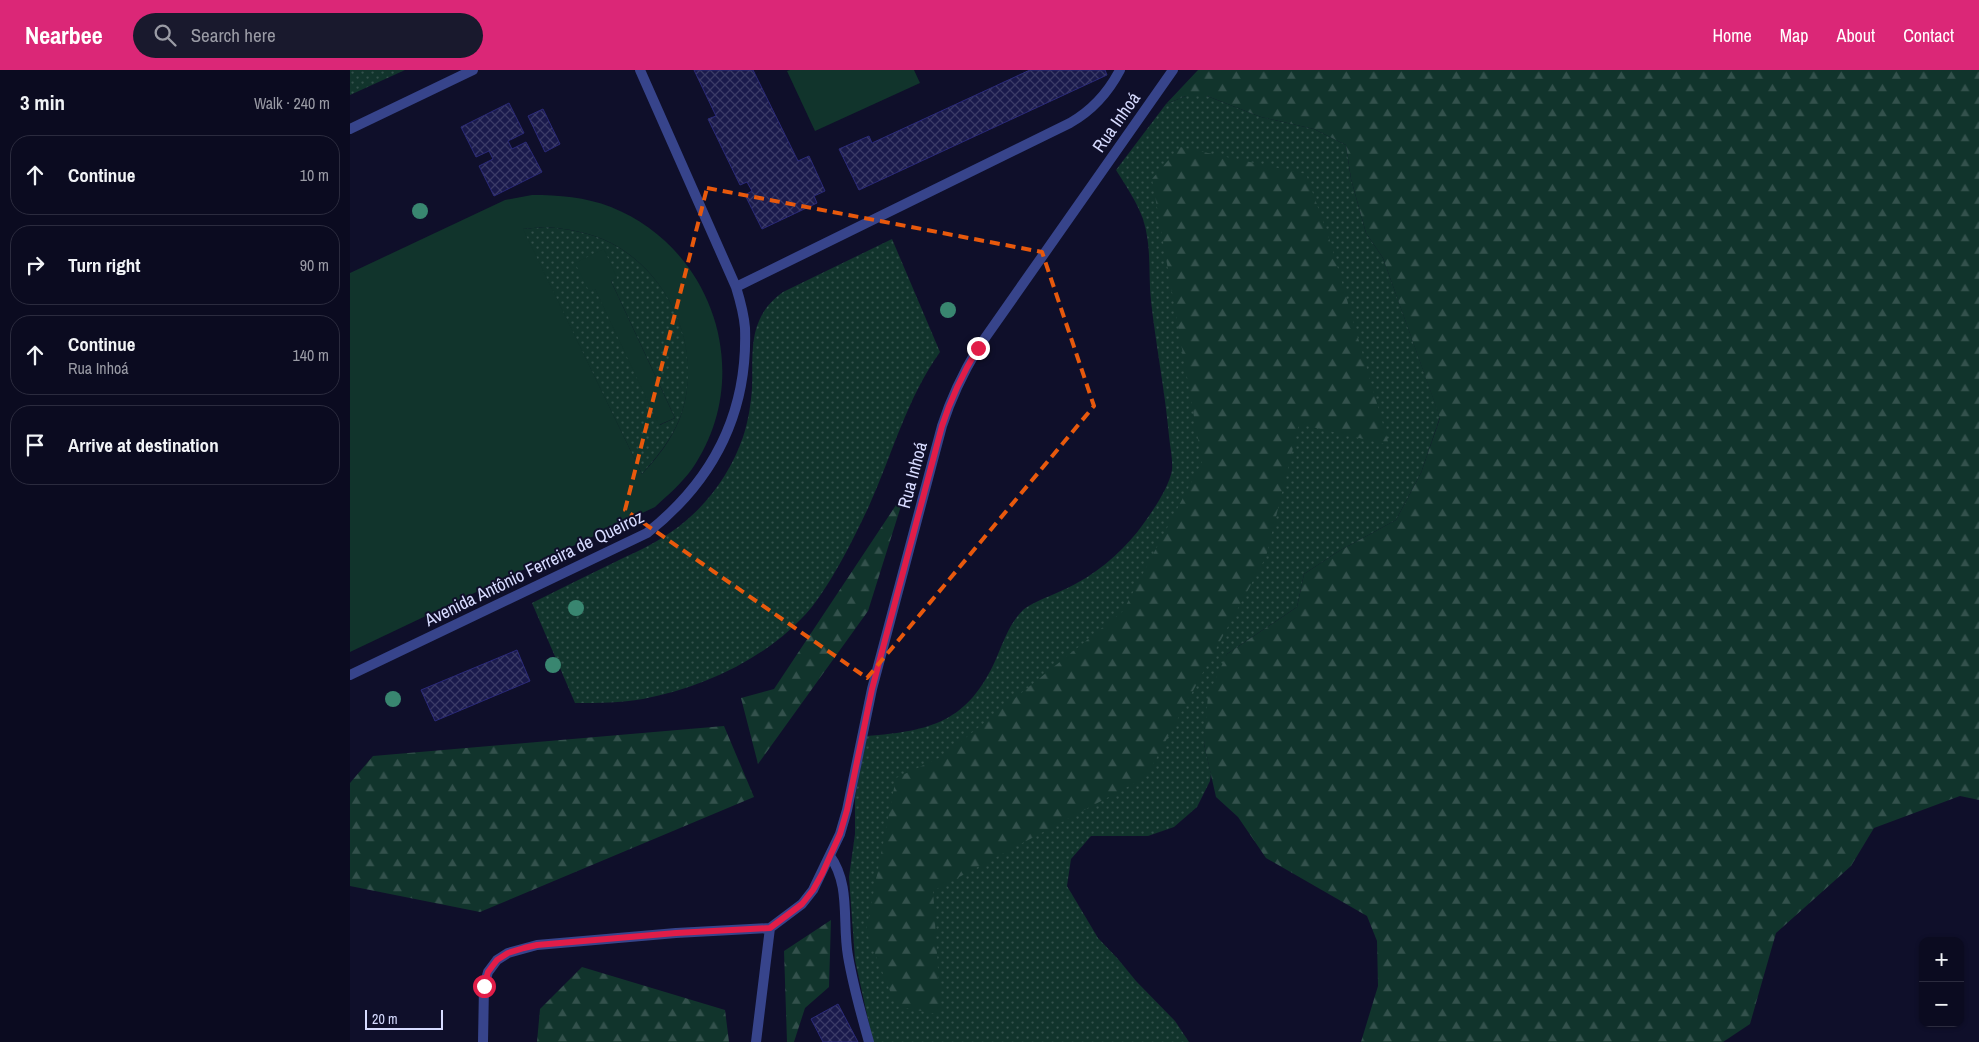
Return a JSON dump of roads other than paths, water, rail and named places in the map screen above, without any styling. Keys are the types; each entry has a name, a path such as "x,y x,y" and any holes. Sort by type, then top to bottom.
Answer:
{"street":[{"path":"350,129 474,70"},
{"name":"Avenida Antônio Ferreira de Queiroz","path":"350,675 647,533 687,497 704,475 718,452 737,404 742,378 745,326 736,287 640,70"},
{"path":"736,287 1070,123 1083,115 1104,96 1120,70"},
{"name":"Rua Inhoá","path":"770,928 802,904 813,890 840,834 847,810 872,689 942,426 963,373 978,348 1173,70"},
{"path":"830,856 842,881 848,954 854,986 869,1042"},
{"path":"483,1042 484,986 492,966 497,960 508,953 547,944 676,933 770,928 756,1042"}]}
